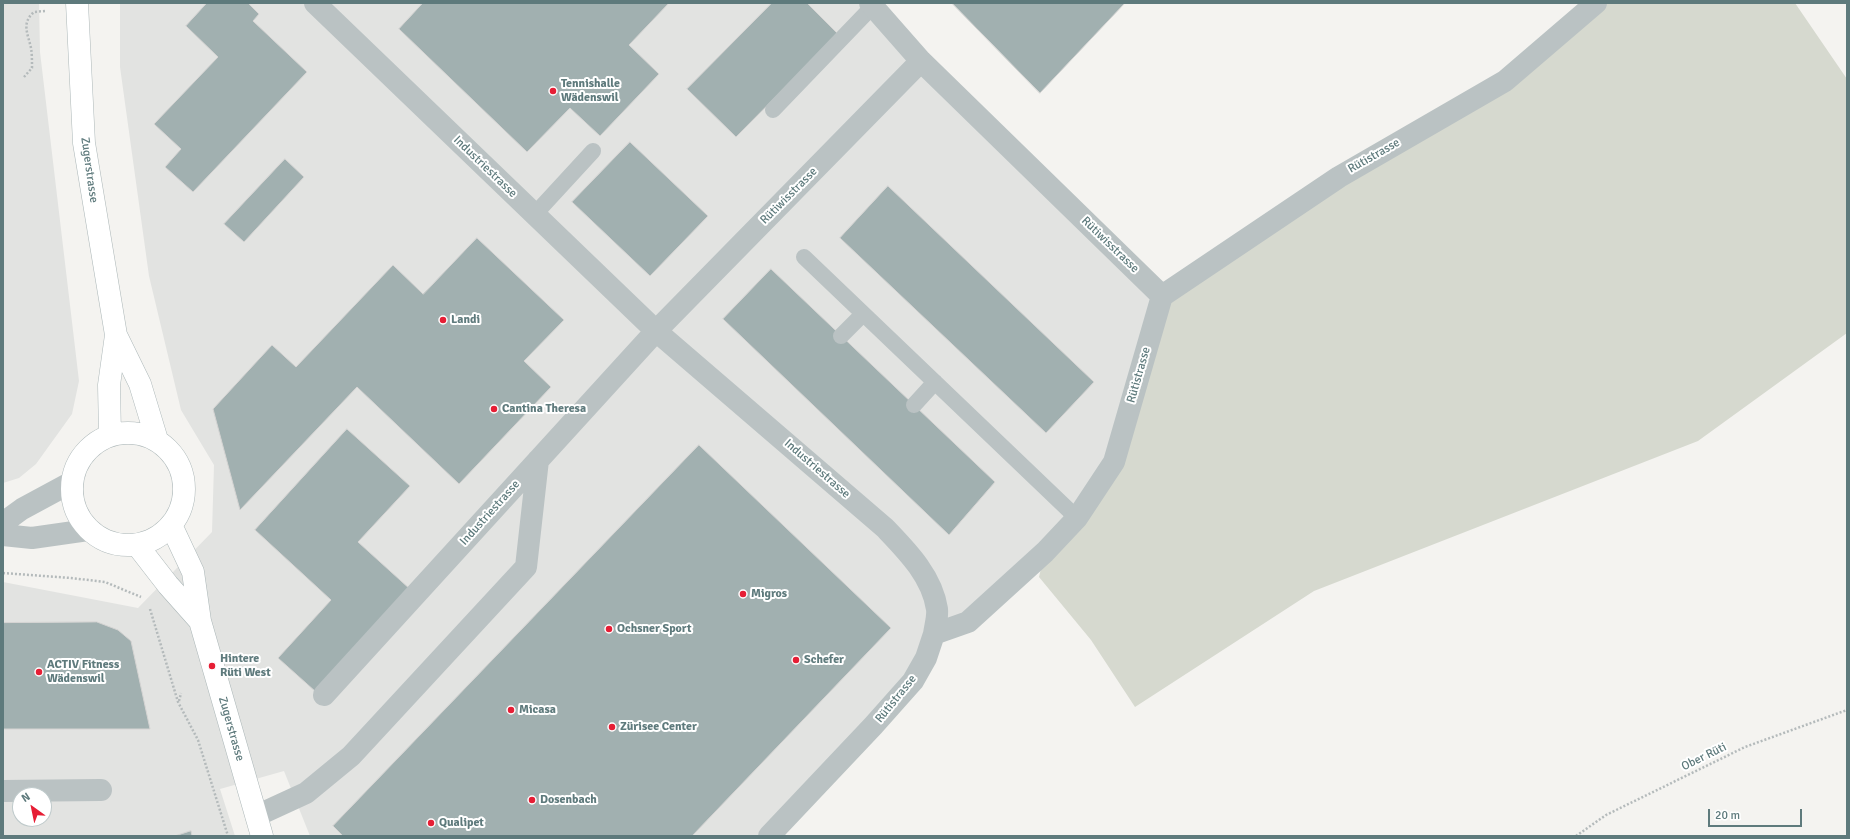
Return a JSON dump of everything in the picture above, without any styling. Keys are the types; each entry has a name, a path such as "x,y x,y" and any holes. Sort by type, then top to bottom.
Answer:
{"main road":[{"name":"Zugerstrasse","path":"77,3 84,143 116,335 140,384 156,440"},
{"name":"Zugerstrasse","path":"110,435 109,384 116,335"},
{"path":"122,432 134,433 156,440 173,454 183,474 185,484 182,506 171,525 162,535 138,545 111,543 99,538 88,530 74,507 72,482 80,458 93,445 110,435 122,432"},
{"name":"Zugerstrasse","path":"171,525 193,572 200,621 259,826"},
{"name":"Zugerstrasse","path":"138,545 168,585 200,621"}],"street":[{"name":"Industriestrasse","path":"315,3 656,331 885,528 912,556 931,586 937,611 934,634"},
{"name":"Rütistrasse","path":"769,836 873,726 913,681 926,658 934,634 968,622 1045,552 1077,518 1114,462 1162,296 1339,177 1505,81 1596,3"},
{"name":"Rütiwisstrasse","path":"872,5 921,61 1162,296"},
{"name":"Rütiwisstrasse","path":"656,331 921,61"},
{"name":"Industriestrasse","path":"324,695 656,331"},
{"path":"259,826 306,793 350,756 526,567 538,460"},
{"path":"3,523 22,509 72,482"},
{"path":"3,535 32,538 88,530"},
{"path":"3,791 101,790"}],"lane":[{"path":"773,110 872,5"},
{"path":"535,214 593,151"},
{"path":"804,257 1077,518"},
{"path":"841,336 863,314"},
{"path":"914,405 935,382"}],"path":[{"path":"24,77 32,68 31,49 26,30 27,19 34,12 46,11"},
{"path":"3,573 105,582 143,598"},
{"path":"147,604 151,609 178,702 198,740 228,836"},
{"path":"178,702 181,693"},
{"name":"Ober Rüti","path":"1576,836 1606,815 1745,747 1847,710"}],"shaded area":[{"path":"3,3 39,3 40,52 79,381 72,414 36,464 19,478 3,483"},
{"path":"120,3 870,3 1162,296 1114,462 1077,518 937,638 769,836 310,836 284,771 220,789 235,836 3,836 3,582 138,608 212,532 214,465 181,410 149,276 120,67"},
{"path":"1596,3 1795,3 1847,79 1847,333 1698,441 1314,591 1135,707 1091,640 1039,577 1045,552 1114,462 1162,296 1505,81"}],"building":[{"path":"207,3 248,3 259,14 253,21 307,72 193,192 165,167 181,149 154,124 218,57 186,26"},
{"name":"Tennishalle Wädenswil","path":"423,3 669,3 629,45 659,74 600,136 570,108 527,152 399,29"},
{"path":"772,3 807,3 838,34 736,137 687,89"},
{"path":"952,3 1125,3 1040,93"},
{"path":"630,142 708,216 650,276 572,202"},
{"path":"285,159 304,177 244,242 224,224"},
{"path":"888,186 1094,382 1046,433 840,238"},
{"path":"477,238 564,320 524,361 551,387 459,484 357,387 240,510 213,409 272,345 296,367 393,265 423,294"},
{"path":"771,269 995,482 949,535 723,319"},
{"path":"347,429 410,486 358,542 411,590 316,692 278,658 331,600 255,530"},
{"name":"Zürisee Center","path":"699,445 891,628 692,836 343,836 333,826"},
{"path":"97,622 118,630 131,641 150,729 3,729 3,623"},
{"path":"191,831 192,836 175,836"}],"place":[{"name":"Tennishalle Wädenswil","path":"553,91"},
{"name":"Landi","path":"443,320"},
{"name":"Cantina Theresa","path":"494,409"},
{"name":"Migros","path":"743,594"},
{"name":"Ochsner Sport","path":"609,629"},
{"name":"Schefer","path":"796,660"},
{"name":"Hintere Rüti West","path":"212,666"},
{"name":"ACTIV Fitness Wädenswil","path":"39,672"},
{"name":"Micasa","path":"511,710"},
{"name":"Zürisee Center","path":"612,727"},
{"name":"Dosenbach","path":"532,800"},
{"name":"Qualipet","path":"431,823"}]}
